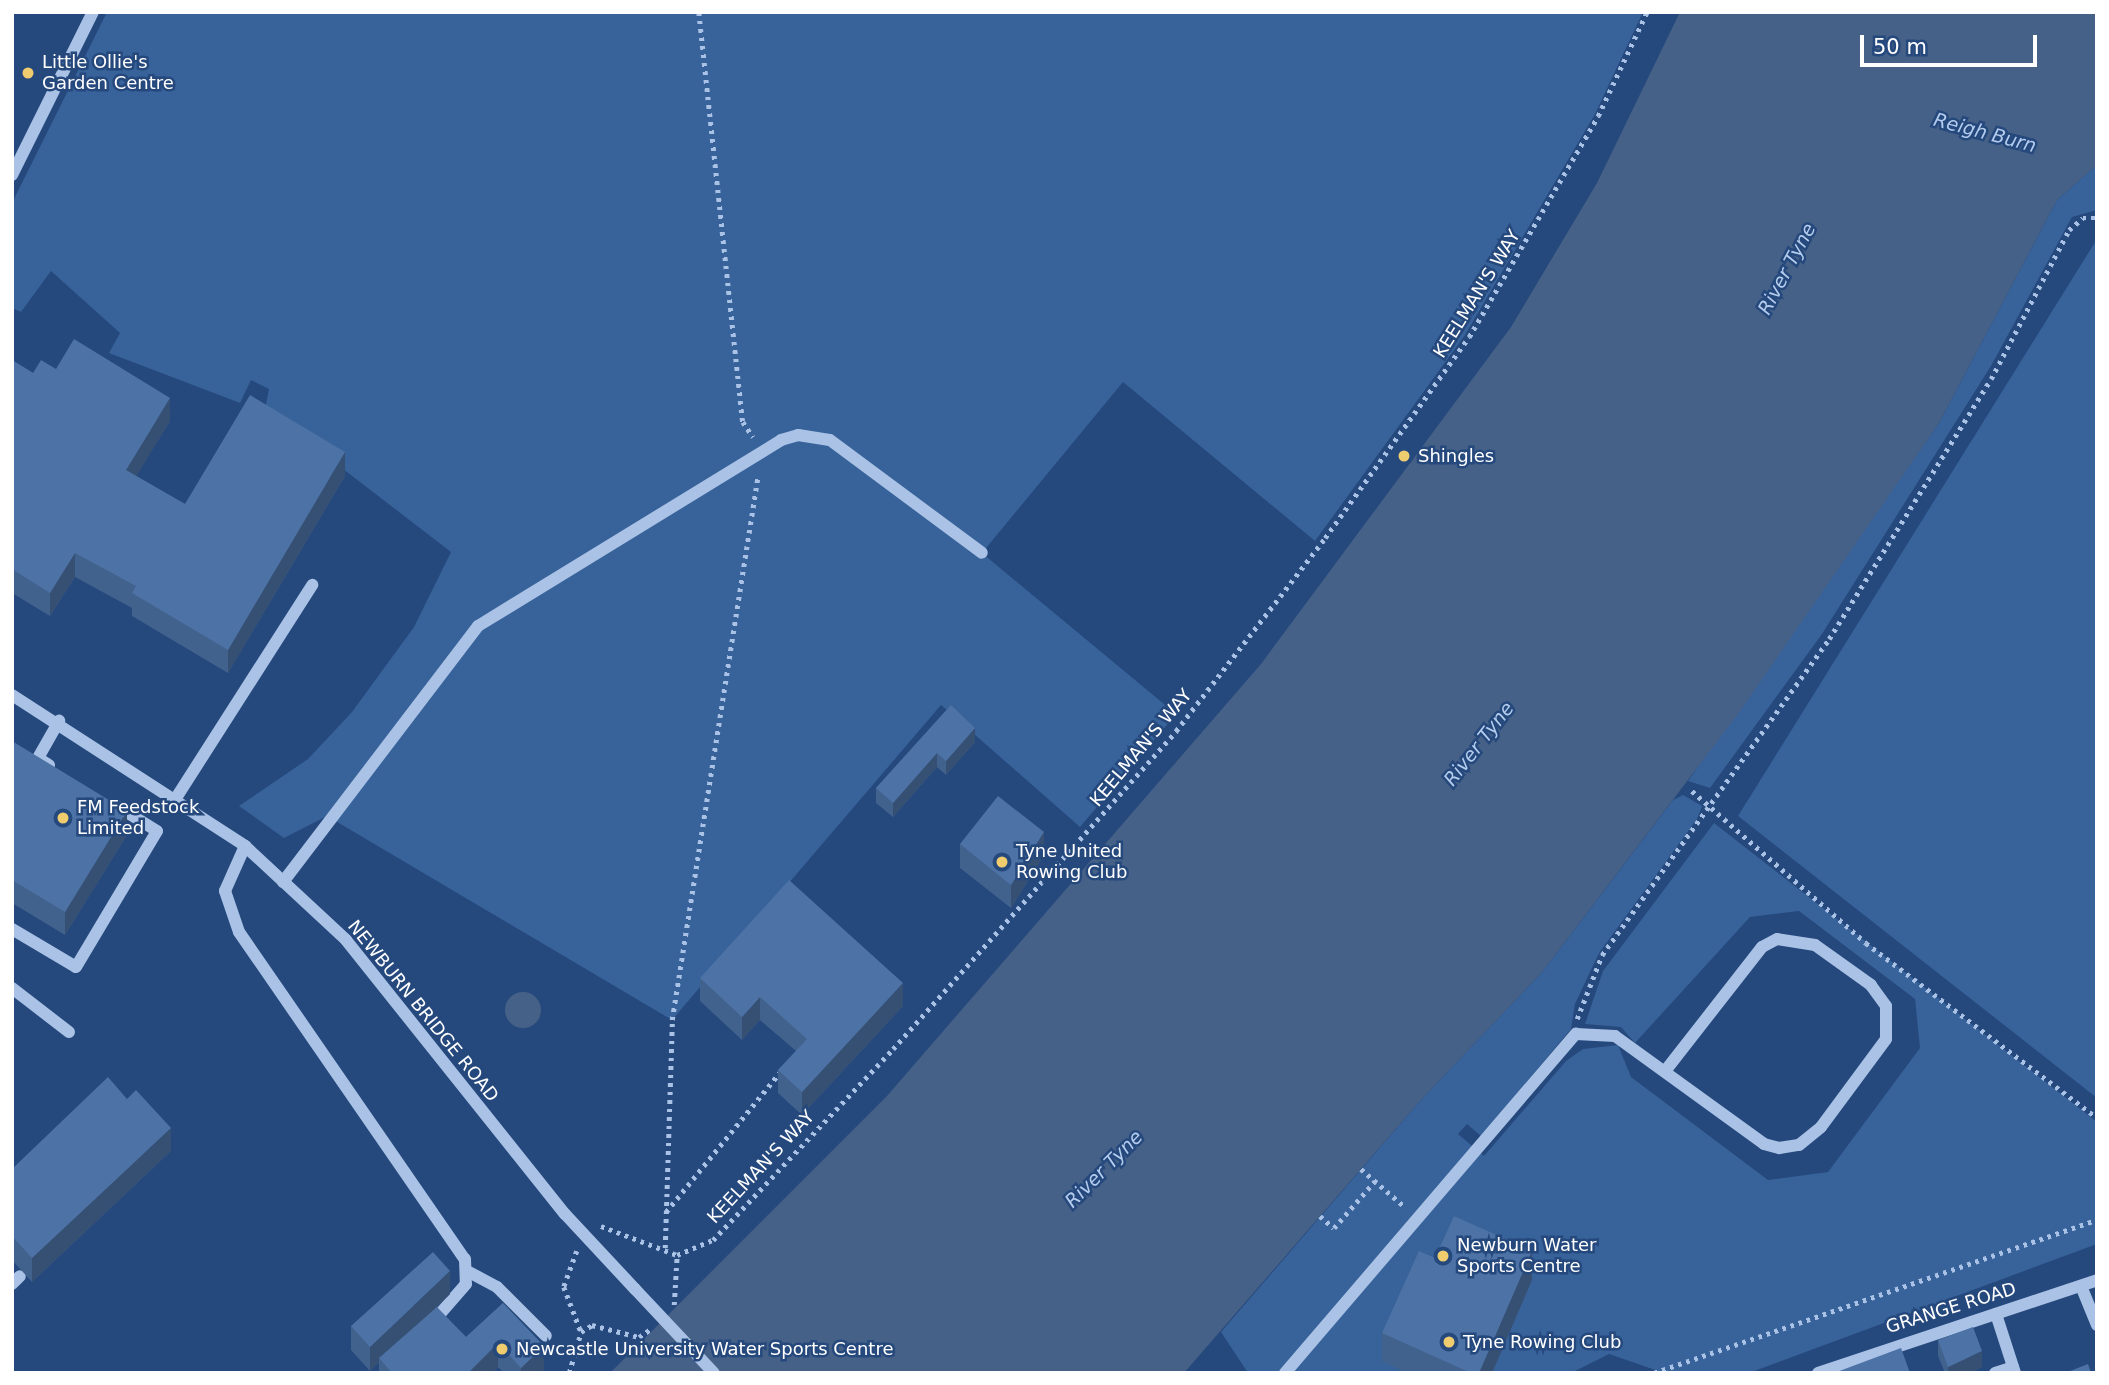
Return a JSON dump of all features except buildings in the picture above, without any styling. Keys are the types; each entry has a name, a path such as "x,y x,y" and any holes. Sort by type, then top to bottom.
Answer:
{"street":[{"path":"12,175 93,12"},
{"path":"284,883 478,626 761,451 797,435 830,440 982,553"},
{"path":"176,799 312,585"},
{"name":"NEWBURN BRIDGE ROAD","path":"12,695 59,721 245,846 346,940 584,1236 714,1373"},
{"path":"59,721 38,758 62,773"},
{"path":"12,929 76,967 157,831 97,795"},
{"path":"245,846 225,891 239,932 458,1247 467,1271 459,1298 419,1335"},
{"path":"1285,1373 1416,1217 1576,1034 1615,1036 1764,1144 1793,1146 1821,1127 1886,1039 1886,1006 1871,985 1815,945 1777,939 1762,947 1665,1071"},
{"path":"12,988 69,1032"},
{"path":"467,1271 496,1287 546,1336"},
{"name":"GRANGE ROAD","path":"1818,1373 2097,1280"},
{"path":"2081,1286 2097,1325"},
{"path":"1995,1373 2014,1370 1996,1314"}],"path":[{"path":"665,1248 673,1020 761,451 743,422 699,12"},
{"name":"KEELMAN'S WAY","path":"677,1255 699,1249 727,1226 1176,731 1469,337 1598,116 1647,12"},
{"path":"1576,1034 1579,1009 1602,955 1711,809 1829,639 1991,379 2069,230 2083,218 2097,218"},
{"path":"1692,792 1866,943 2097,1118"},
{"path":"666,1212 785,1067"},
{"path":"1361,1169 1416,1217"},
{"path":"1320,1216 1334,1228 1375,1181"},
{"path":"1654,1373 2097,1220"},
{"path":"569,1373 581,1332 564,1278 584,1236 607,1227 677,1255 678,1288 670,1311"},
{"path":"581,1332 604,1324 639,1337 662,1319"}],"shaded area":[{"path":"107,12 1643,12 1595,114 1465,335 1315,541 1123,382 982,553 1176,714 1080,827 941,705 672,1020 327,816 284,838 239,806 308,759 352,712 414,627 451,552 265,409 269,389 251,380 240,403 109,353 120,333 51,271 21,312 12,308 12,203"},
{"path":"2097,165 2097,210 2072,217 1991,366 1822,634 1710,788 1688,781 1939,423 2057,200"},
{"path":"2097,239 2097,1098 1738,816"},
{"path":"1683,795 1702,806 1697,819 1599,953 1575,1004 1571,1029 1481,1136 1467,1124 1458,1134 1484,1156 1566,1061 1583,1049 1618,1045 1631,1077 1768,1180 1828,1172 1920,1048 1915,999 1799,911 1750,917 1635,1043 1621,1027 1585,1024 1603,971 1714,823 2097,1122 2097,1244 1749,1373 1664,1373 1609,1354 1571,1373 1248,1373 1221,1332 1420,1101 1543,971 1673,800"}],"water":[{"path":"1680,12 2097,12 2097,165 2057,200 1939,423 1738,714 1543,971 1420,1101 1184,1373 610,1373 887,1096 1261,664 1511,327 1597,183"},
{"path":"523,992 535,998 541,1010 535,1022 523,1028 511,1022 505,1010 511,998"}],"place":[{"name":"Little Ollie's Garden Centre","path":"28,73"},
{"name":"Shingles","path":"1404,456"},
{"name":"FM Feedstock Limited","path":"63,818"},
{"name":"Tyne United Rowing Club","path":"1002,862"},
{"name":"Newburn Water Sports Centre","path":"1443,1256"},
{"name":"Tyne Rowing Club","path":"1449,1342"},
{"name":"Newcastle University Water Sports Centre","path":"502,1349"}],"water label":[{"name":"Reigh Burn","path":"1985,133"},
{"name":"River Tyne","path":"1787,269"},
{"name":"River Tyne","path":"1479,744"},
{"name":"River Tyne","path":"1104,1169"}]}
